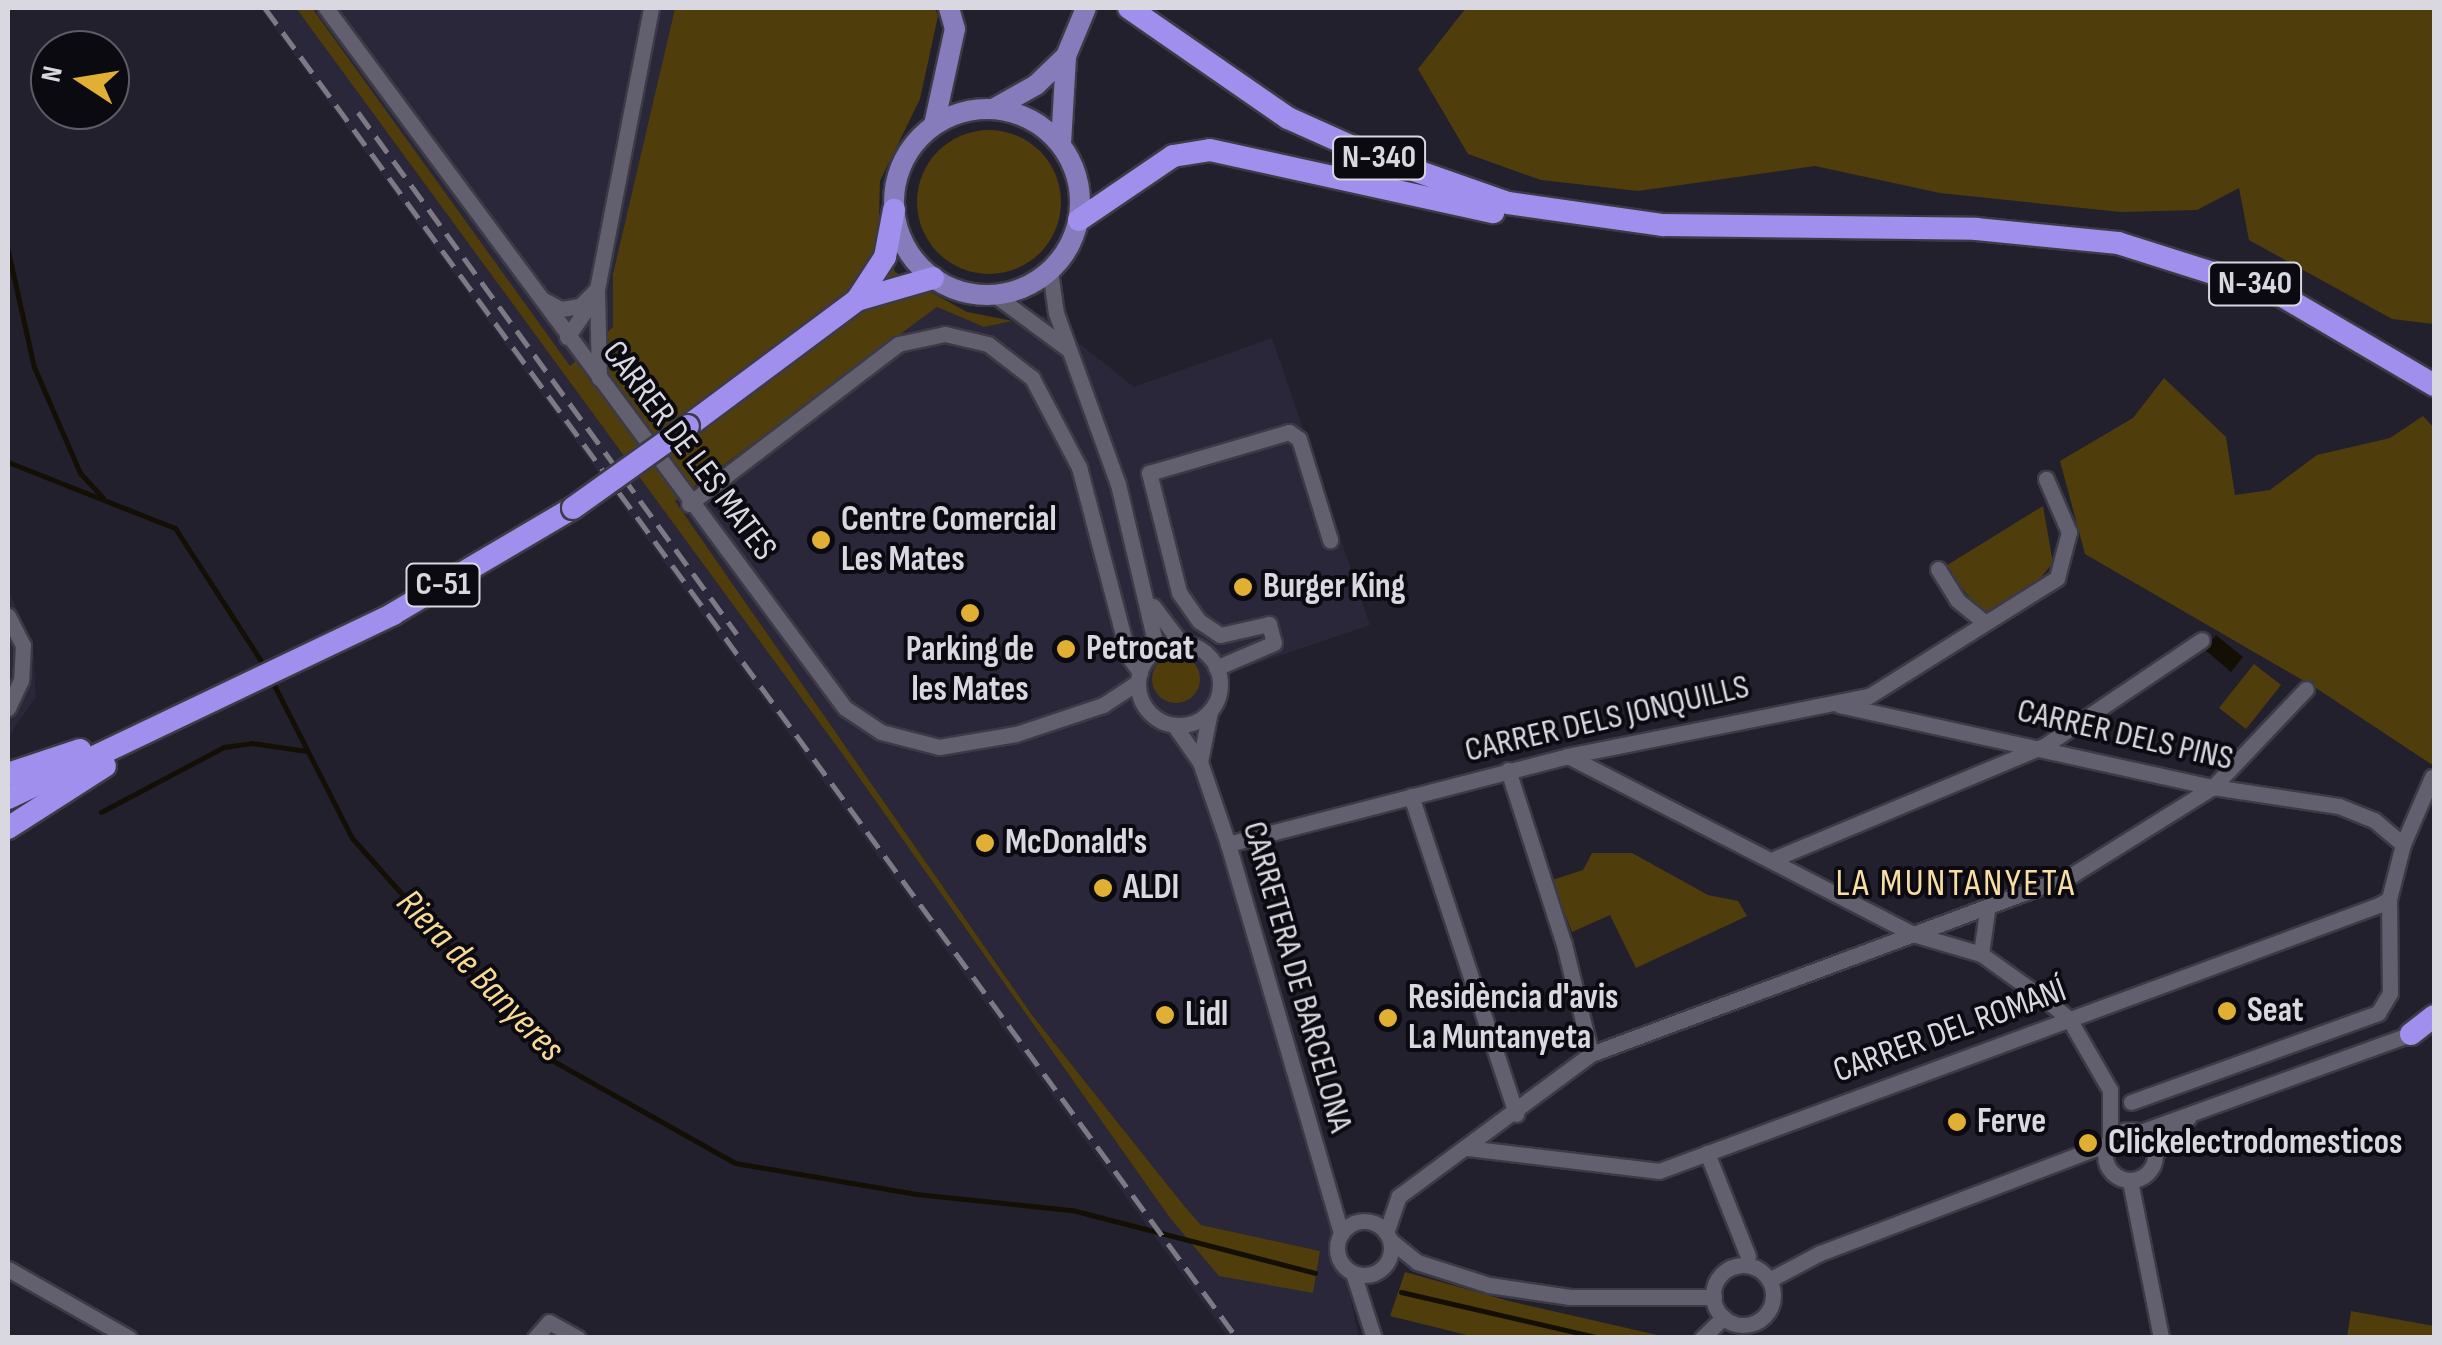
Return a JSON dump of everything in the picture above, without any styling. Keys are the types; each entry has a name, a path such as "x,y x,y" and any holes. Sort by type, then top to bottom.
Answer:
{"highway":[{"name":"N-340","path":"1129,8 1288,118 1368,154 1508,202 1663,225 1976,229 2118,243 2279,294 2434,385"},
{"path":"1078,220 1173,156 1210,150 1575,227 1633,232 1663,225"},
{"name":"C-51","path":"857,300 885,256 894,210"},
{"name":"C-51","path":"8,798 393,614 573,508 857,300 933,278"},
{"path":"8,774 183,715"},
{"name":"C-51","path":"8,828 183,715"},
{"path":"2410,1034 2434,1016"}],"main road":[{"path":"934,125 955,28 949,8"},
{"path":"1060,144 1066,56 1086,8"},
{"path":"995,108 1032,119 1060,144 1078,180 1078,220 1050,271 994,295 962,292 933,278 906,248 894,210 906,156 934,125 957,113 995,108 1036,86 1066,56"},
{"path":"2410,1034 2434,1026"}],"street":[{"name":"CARRER DE LES MATES","path":"326,8 689,504 846,708 881,732 939,748 1016,734 1103,705 1143,704"},
{"path":"599,379 597,289 652,8"},
{"path":"1050,271 1056,313 1118,484 1150,602 1157,650"},
{"path":"531,289 561,309 580,306 597,289"},
{"path":"567,338 597,289"},
{"path":"994,295 1072,352"},
{"path":"689,504 898,344 944,334 988,344 1032,378 1079,467 1128,656 1139,677 1143,704 1174,725 1210,712"},
{"path":"1118,484 1289,432 1299,439 1330,540"},
{"path":"1149,473 1179,592 1199,621 1220,635 1269,624 1274,643 1216,668"},
{"name":"CARRER DELS JONQUILLS","path":"1228,844 1568,756 1869,696 2057,578 2070,532 2046,479"},
{"path":"1938,569 1957,600 1984,623"},
{"path":"1150,602 1181,643"},
{"path":"8,616 23,645 21,680 8,708"},
{"path":"1776,858 2044,746 2202,640"},
{"path":"1139,677 1157,650 1181,643 1195,646 1216,668 1218,698 1210,712 1200,762"},
{"name":"CARRER DE LES MATES","path":"1103,705 1139,677"},
{"path":"1365,1307 1381,1268 1399,1196 1516,1114 1591,1054 1913,934 1987,911 2072,876 2213,787 2306,688"},
{"name":"CARRER DELS PINS","path":"1826,702 2044,746 2213,787 2339,806 2374,820 2403,844"},
{"name":"CARRETERA DE BARCELONA","path":"1174,725 1200,762 1228,844 1340,1234"},
{"path":"1568,756 1776,858 1913,934 1981,954 2069,1019 2110,1090 2131,1102 2137,1131 2155,1154"},
{"path":"1508,770 1564,944 1591,1054"},
{"path":"2131,1102 2378,1012 2390,994 2389,898 2403,844 2432,777"},
{"path":"1410,796 1516,1114"},
{"name":"CARRER DEL ROMANÍ","path":"1467,1148 1658,1171 2389,898"},
{"path":"1981,954 1987,911"},
{"path":"1770,1280 1820,1254 2108,1142 2189,1117 2410,1034"},
{"path":"2109,1170 2110,1090"},
{"path":"2068,1160 2109,1170 2130,1180 2148,1172 2155,1154 2189,1117"},
{"path":"1707,1153 1748,1256"},
{"path":"2130,1180 2161,1338"},
{"path":"1335,1210 1356,1222 1373,1222 1417,1262 1489,1285 1570,1296 1714,1296"},
{"path":"1356,1222 1340,1234 1338,1256 1353,1274 1374,1338"},
{"path":"1353,1274 1417,1262"},
{"path":"1740,1265 1757,1268 1770,1280 1770,1308 1758,1330 1724,1317 1714,1296 1724,1273 1740,1265"},
{"path":"8,1268 129,1338"},
{"path":"1702,1338 1724,1317"},
{"path":"535,1338 549,1322 578,1338"}],"shaded area":[{"path":"260,8 296,8 846,759 1170,1218 1313,1293 1320,1251 1201,1225 1185,1207 1032,1015 675,501 937,307 984,327 1044,315 1134,387 1272,338 1370,625 1232,672 1190,749 1328,1195 1359,1337 1228,1337"},
{"path":"296,8 312,8 570,366 613,327 613,274 675,8 935,8 938,16 920,99 880,181 879,215 895,272 967,312 1013,321 984,327 937,307 675,501 1032,1015 1185,1207 1201,1225 1320,1251 1313,1293 1219,1276 1170,1218 846,759"},
{"path":"312,8 675,8 613,274 613,327 569,367"},
{"path":"1466,8 2434,8 2434,324 2392,319 2249,240 2239,188 2197,210 2121,212 1940,193 1815,166 1638,191 1541,180 1468,154 1418,69"},
{"path":"989,130 1017,135 1040,151 1056,174 1061,202 1056,230 1040,253 1017,269 989,274 961,269 938,253 922,230 917,202 922,174 938,151 961,135"},
{"path":"2164,378 2226,437 2235,495 2270,490 2317,455 2390,438 2423,416 2434,428 2434,766 2316,688 2085,554 2060,461 2133,418"},
{"path":"2043,506 2053,563 2025,596 1984,614 1944,567"},
{"path":"8,589 33,646 36,697 8,737"},
{"path":"2216,635 2243,657 2231,672 2204,649"},
{"path":"1176,655 1193,662 1200,679 1193,696 1176,703 1159,696 1152,679 1159,662"},
{"path":"2254,664 2281,685 2246,729 2219,708"},
{"path":"1592,853 1632,853 1708,895 1738,901 1747,916 1636,968 1610,915 1572,932 1552,880 1583,870"},
{"path":"1405,1272 1509,1301 1666,1337 1475,1337 1390,1316"},
{"path":"2351,1311 2434,1326 2434,1337 2347,1337"}],"waterway":[{"path":"8,251 34,367 80,473 102,497"},
{"name":"Riera de Banyeres","path":"8,462 175,528 265,667"},
{"name":"Riera de Banyeres","path":"272,681 352,838 548,1058 735,1163 916,1194 1072,1210 1315,1273"},
{"path":"101,812 224,747 252,743 306,751"},
{"path":"1401,1292 1601,1338"}],"railway":[{"path":"265,8 1237,1338"},
{"path":"358,112 737,634"}],"place":[{"name":"Centre Comercial Les Mates","path":"821,540"},
{"name":"Burger King","path":"1243,587"},
{"name":"Parking de les Mates","path":"970,613"},
{"name":"Petrocat","path":"1066,649"},
{"name":"McDonald's","path":"985,843"},
{"name":"ALDI","path":"1103,888"},
{"name":"Seat","path":"2227,1011"},
{"name":"Lidl","path":"1165,1015"},
{"name":"Residència d'avis La Muntanyeta","path":"1388,1018"},
{"name":"Ferve","path":"1957,1122"},
{"name":"Clickelectrodomesticos","path":"2088,1143"}],"district":[{"name":"LA MUNTANYETA","path":"1956,884"}]}
